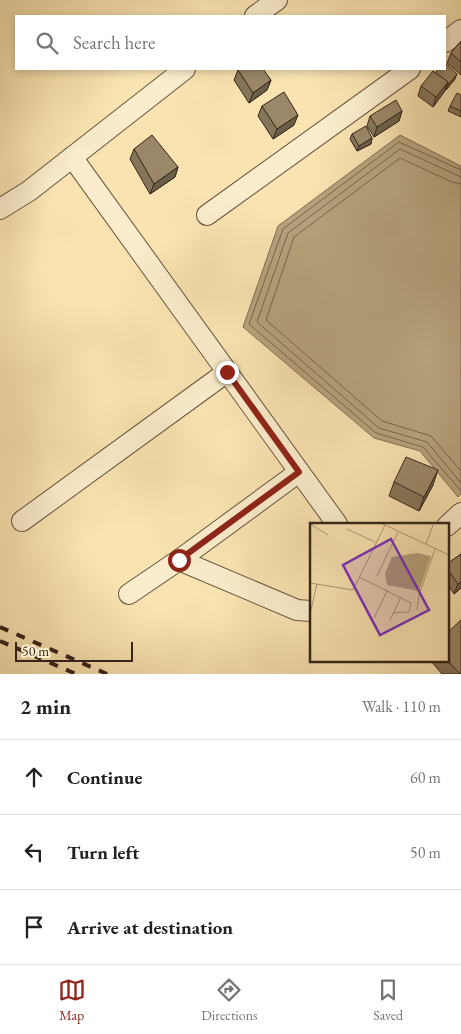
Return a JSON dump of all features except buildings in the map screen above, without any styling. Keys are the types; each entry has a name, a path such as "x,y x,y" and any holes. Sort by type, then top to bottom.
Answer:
{"street":[{"path":"256,15 277,0"},
{"path":"446,41 461,30"},
{"path":"0,209 29,191 183,70"},
{"path":"206,215 409,70"},
{"path":"72,156 336,523"},
{"path":"22,521 227,372"},
{"path":"129,594 179,560 299,472"},
{"path":"448,525 461,513"},
{"path":"179,560 297,610 310,611"}],"water":[{"path":"400,135 461,166 461,494 458,497 420,451 374,438 243,327 278,226"}],"railway":[{"path":"0,627 107,674"},
{"path":"0,641 76,674"}],"route":[{"path":"179,560 299,472 227,372"}]}
